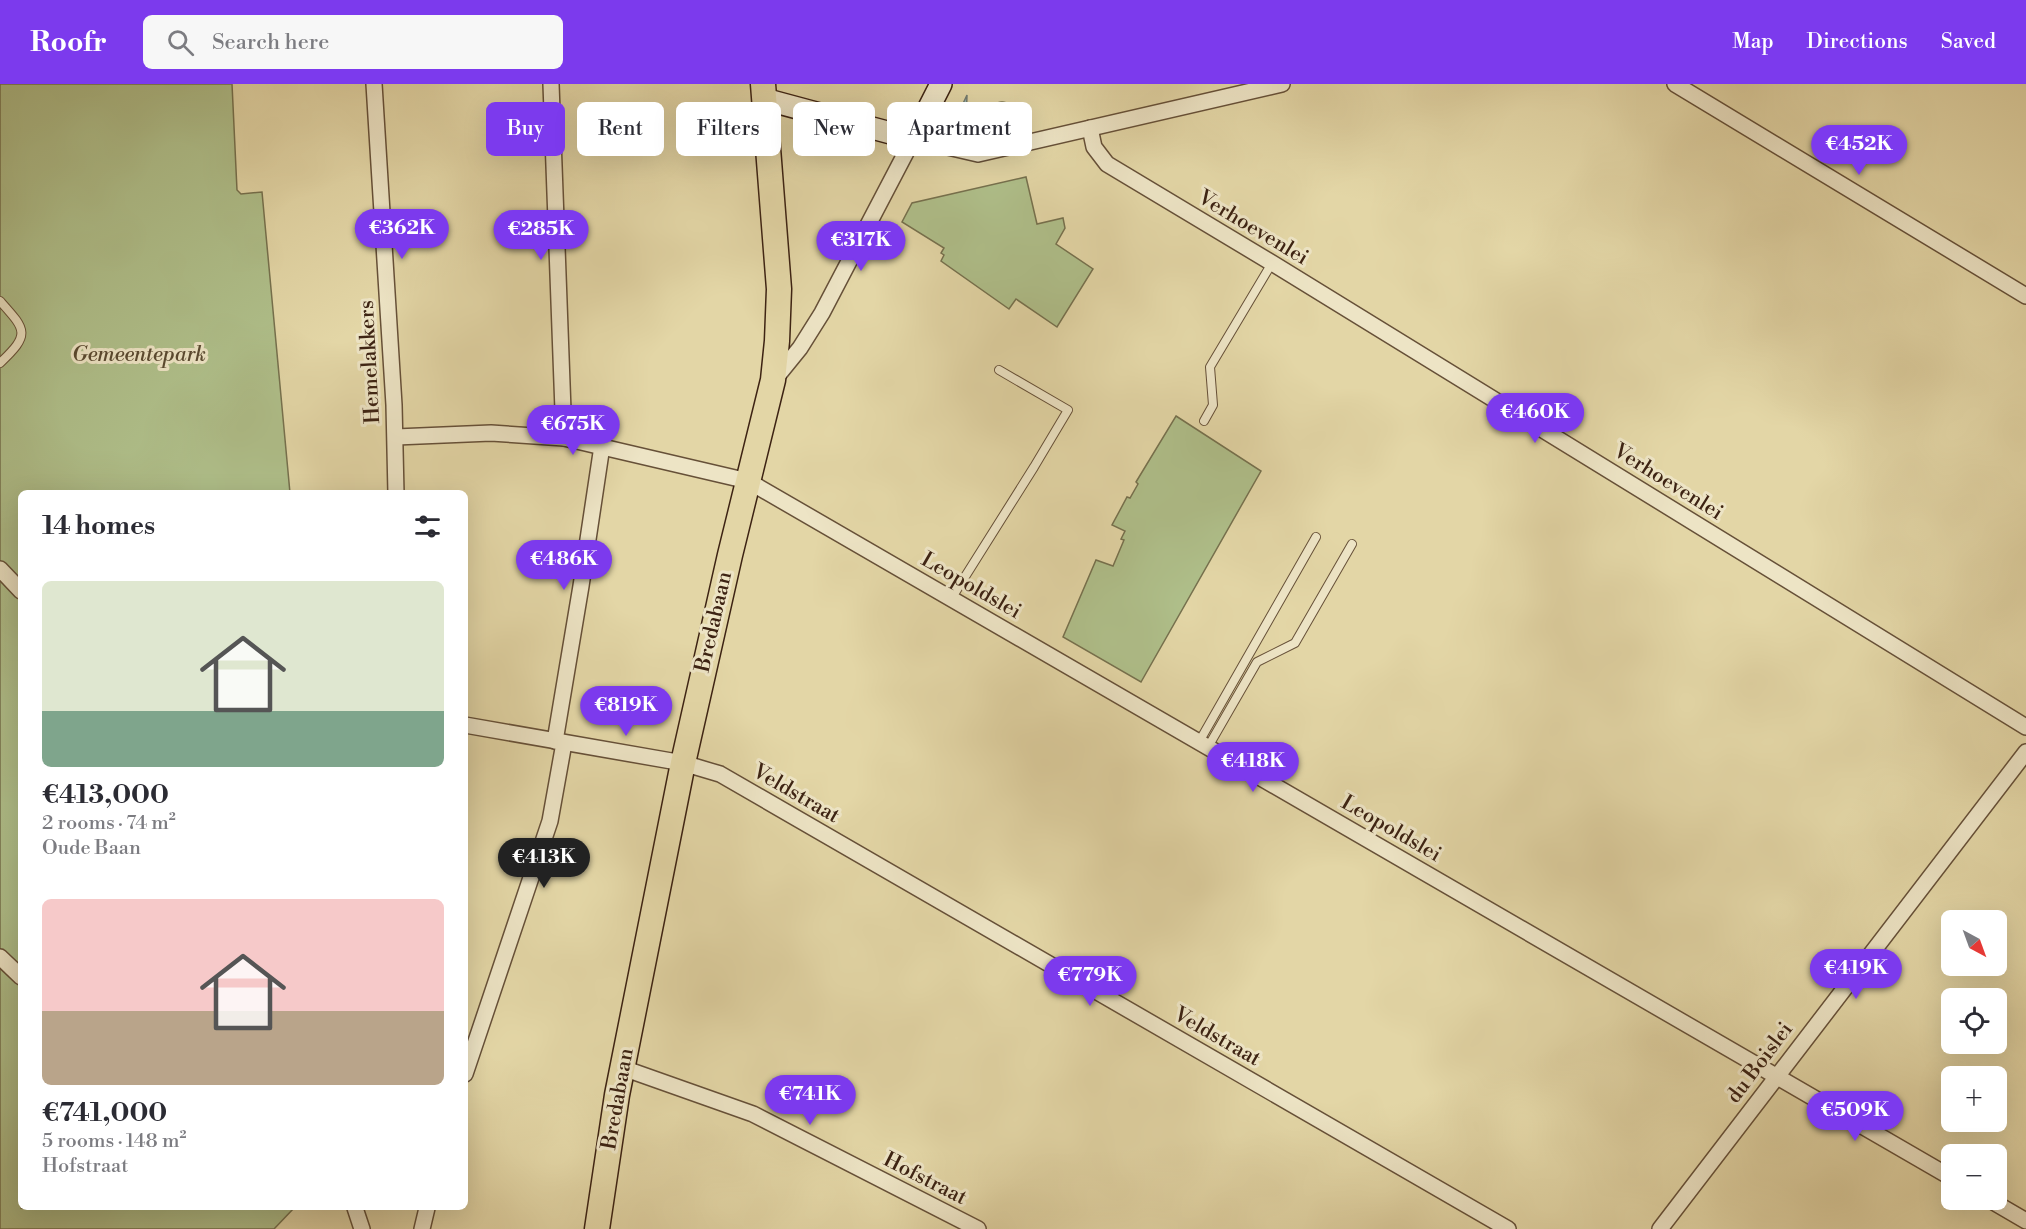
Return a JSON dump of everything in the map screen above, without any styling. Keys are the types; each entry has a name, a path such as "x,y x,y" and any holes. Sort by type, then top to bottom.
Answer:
{"main road":[{"name":"Bredabaan","path":"597,1229 622,1068 683,763 773,380 779,289 764,92"}],"street":[{"name":"Hemelakkers","path":"374,84 396,437 396,490"},
{"path":"551,84 564,438"},
{"path":"932,102 941,84"},
{"path":"1032,141 1282,84"},
{"path":"1675,84 2026,296"},
{"path":"764,92 887,131"},
{"name":"Verhoevenlei","path":"1090,128 1094,147 1107,164 2026,727"},
{"path":"773,380 800,348 822,313 904,156"},
{"name":"Leopoldslei","path":"396,437 491,432 564,438 748,481 1941,1172"},
{"path":"468,1065 550,821 559,742 602,446"},
{"path":"0,569 18,588"},
{"name":"Veldstraat","path":"468,726 683,763 720,774 1508,1229"},
{"name":"du Boislei","path":"1660,1229 2026,752"},
{"path":"0,957 18,974"},
{"name":"Hofstraat","path":"622,1068 753,1114 978,1229"},
{"path":"356,1210 362,1229"},
{"path":"422,1229 427,1210"},
{"path":"2007,1210 2026,1221"}],"lane":[{"path":"1204,420 1213,405 1210,367 1272,264"},
{"path":"0,301 19,321 22,335 16,348 0,363"},
{"path":"951,598 1068,411 999,370"},
{"path":"1203,745 1316,537"},
{"path":"1203,745 1257,662 1295,643 1352,544"}],"green space":[{"name":"Gemeentepark","path":"0,84 232,84 237,190 241,194 262,192 290,490 18,490 18,1210 292,1210 274,1229 0,1229"},
{"path":"1026,177 1037,224 1063,218 1065,228 1056,244 1093,269 1057,327 1016,299 1009,309 941,261 944,248 902,222 912,203"},
{"path":"1176,416 1261,471 1141,682 1063,637 1096,560 1113,566 1124,540 1121,539 1125,531 1112,525 1127,497 1130,498 1138,484 1136,482"}]}
